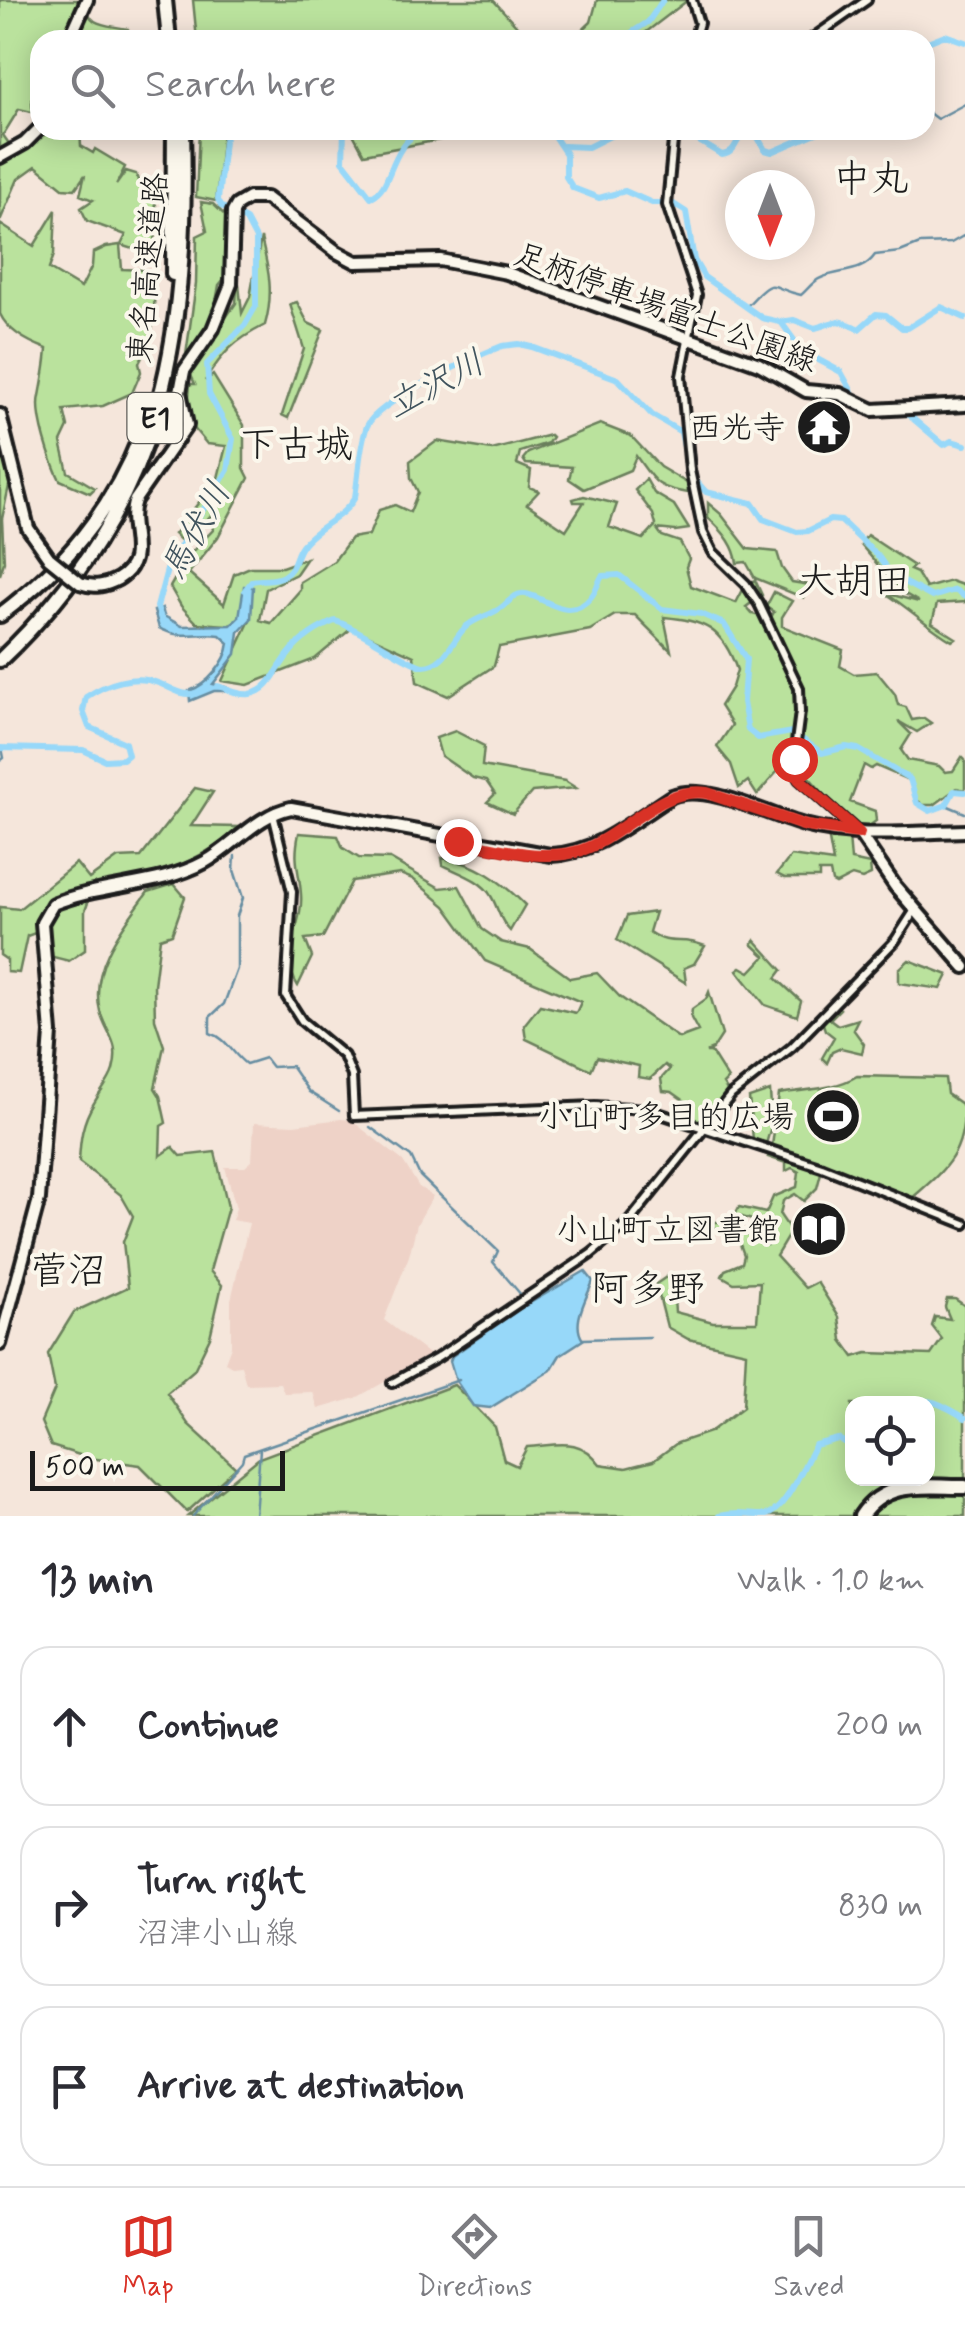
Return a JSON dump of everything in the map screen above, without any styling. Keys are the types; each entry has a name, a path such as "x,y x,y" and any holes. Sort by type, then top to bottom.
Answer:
{"highway":[{"path":"165,0 168,30"},
{"path":"174,0 176,30"},
{"name":"東名高速道路","path":"0,615 52,573 90,531 122,478 142,432 158,376 171,300 174,140"},
{"name":"東名高速道路","path":"0,660 57,600 88,560 126,492 153,426 169,366 180,292 183,140"},
{"path":"864,1516 876,1498 897,1488 965,1489"}],"main road":[{"path":"73,30 87,0"},
{"path":"0,157 30,138"},
{"name":"足柄停車場富士公園線","path":"0,415 28,528 39,548 80,583 92,587 109,584 126,574 135,562 130,512 186,426 180,392 184,371 212,329 232,279 231,218 237,205 254,197 271,200 356,262 440,260 507,272 759,364 806,391 840,394 873,410 965,405"},
{"path":"0,1344 39,1199 51,1033 42,931 45,913 61,901 188,871 220,853 273,813 291,808 477,844 562,855 596,844 672,796 692,791 806,826 859,833 965,831"},
{"path":"859,833 915,910 965,967"}],"street":[{"path":"692,0 699,23 697,30"},
{"path":"824,30 866,0"},
{"path":"673,140 668,205 696,287 681,376 690,470 708,545 760,604 799,688 794,759 799,779 859,833"},
{"path":"273,813 292,892 284,990 297,1016 344,1056 352,1076 354,1116 609,1106 665,1113 965,1224"},
{"path":"392,1383 437,1358 591,1254 628,1223 737,1089 792,1047 895,941 915,910"}],"shaded area":[{"path":"351,1120 403,1161 419,1187 433,1196 417,1224 384,1320 431,1356 356,1398 318,1409 313,1392 284,1393 280,1383 246,1384 241,1365 225,1362 231,1346 231,1300 249,1223 232,1220 236,1208 225,1167 245,1167 252,1161 254,1123 294,1125"}],"green space":[{"path":"0,0 85,0 94,20 128,30 30,30 30,112 19,109 3,135 12,148 30,138 81,140 81,146 93,153 95,149 125,167 116,185 126,171 136,174 140,187 149,191 156,205 155,256 121,245 126,235 87,221 81,208 93,200 80,195 85,175 75,189 63,188 36,166 18,179 0,221"},
{"path":"193,0 493,0 518,27 530,30 196,30"},
{"path":"597,0 688,0 649,30 583,30 591,22"},
{"path":"199,140 222,140 216,201 196,197"},
{"path":"356,140 439,140 364,154"},
{"path":"201,202 213,204 227,217 231,260 228,274 219,285 213,319 220,326 236,303 238,275 242,313 250,297 261,238 269,282 265,325 230,348 205,381 213,375 244,425 244,468 249,478 218,537 189,573 224,604 234,574 250,567 282,567 307,558 296,574 266,589 260,620 271,623 300,590 300,582 334,561 351,538 369,535 379,510 395,505 410,512 418,492 411,478 410,461 437,441 492,450 550,435 548,443 520,452 517,464 531,470 529,487 539,491 527,504 566,530 584,502 573,499 584,496 617,504 609,527 643,539 656,525 653,514 635,490 646,479 654,493 674,505 689,529 657,529 662,536 680,542 689,559 686,567 691,586 736,603 746,584 755,580 762,595 746,607 752,614 770,619 774,612 766,607 774,592 792,601 782,617 782,626 843,650 840,666 854,674 877,672 912,720 924,718 931,723 917,732 898,721 911,734 901,750 908,760 939,766 945,772 953,771 962,757 965,790 957,788 934,805 923,805 916,799 911,781 864,765 850,802 875,811 876,821 859,833 800,767 802,743 757,795 748,781 739,788 731,764 717,747 732,725 720,706 737,670 718,635 701,624 678,619 664,617 671,651 635,615 615,615 590,630 499,647 494,666 448,696 417,682 414,656 352,628 315,659 248,685 222,681 249,622 197,623 170,587 188,556 213,530 211,515 185,544 174,534 218,478 226,446 207,444 187,420 190,384 195,384 185,362 196,284 197,236 207,231"},
{"path":"56,210 54,255 49,269 81,288 92,266 93,253 120,245 122,269 147,270 153,293 152,329 132,393 103,406 64,410 68,427 61,442 68,472 95,488 90,493 60,480 52,462 39,404 47,349 19,335 0,314 0,224 34,246"},
{"path":"297,302 308,323 323,330 288,418 282,415 304,349 290,304"},
{"path":"600,424 631,436 660,467 687,483 688,493 656,482 636,456 630,470 584,489 569,479 572,467 526,464 523,459 528,453"},
{"path":"0,450 7,450 10,481 2,519 4,562 0,575"},
{"path":"708,503 748,549 777,552 792,582 810,585 804,598 755,578 746,562 737,563 727,538 708,518"},
{"path":"867,535 914,566 910,570 917,573 926,588 951,581 965,586 965,602 937,604 932,623 956,638 952,641 943,636 885,593 919,602 900,591 861,545"},
{"path":"455,731 484,746 482,766 565,781 576,788 532,792 513,814 487,802 495,794 486,781 473,778 441,756 436,738"},
{"path":"195,788 213,792 191,826 238,827 209,850 174,867 99,889 95,883 85,911 85,950 69,961 49,956 35,933 27,936 19,973 7,972 7,960 0,955 0,907 19,909 76,863 89,879 118,858 141,857"},
{"path":"299,833 338,836 343,848 359,858 390,859 440,888 459,886 482,929 501,942 530,949 570,978 597,973 620,997 679,1038 698,1031 691,1018 692,1009 709,992 722,1035 713,1049 706,1052 711,1052 728,1079 723,1084 729,1093 706,1128 684,1117 689,1104 672,1092 663,1091 661,1079 670,1069 665,1065 650,1079 638,1077 639,1066 597,1057 591,1070 526,1039 524,1025 540,1005 576,1013 581,1002 485,961 445,906 413,879 400,874 352,881 323,937 305,939 312,957 298,986 290,963 301,905 296,858"},
{"path":"849,837 851,860 870,864 871,875 862,879 852,876 836,884 830,872 819,872 819,878 785,878 777,874 791,856 833,862 829,840"},
{"path":"442,858 487,874 525,905 510,931 487,890 443,865"},
{"path":"174,884 185,897 172,934 160,938 154,985 155,1019 164,1046 155,1088 166,1123 161,1126 160,1156 173,1147 181,1156 215,1152 228,1207 210,1271 222,1285 210,1337 194,1370 167,1393 188,1424 236,1468 187,1512 140,1465 89,1458 51,1446 41,1422 55,1389 48,1354 74,1312 128,1287 123,1242 133,1216 121,1195 79,1162 82,1131 110,1078 115,1060 114,1045 100,1011 99,978 111,947 148,892"},
{"path":"655,912 649,932 664,939 705,946 694,964 684,968 686,983 617,940 627,916"},
{"path":"755,940 782,970 776,978 801,1001 797,1016 765,1005 737,970 741,967 750,972 765,956 752,944"},
{"path":"909,960 948,975 941,989 899,983 899,969"},
{"path":"836,1006 840,1009 830,1019 838,1025 858,1019 853,1029 864,1044 862,1053 841,1048 832,1052 827,1063 822,1058 834,1037 822,1021"},
{"path":"857,1076 945,1078 947,1094 964,1106 961,1137 950,1160 911,1199 772,1146 779,1094 829,1087"},
{"path":"770,1091 772,1123 766,1144 753,1139 749,1098"},
{"path":"771,1150 822,1169 817,1188 804,1201 795,1194 783,1201 780,1215 791,1231 776,1256 805,1288 817,1282 839,1317 842,1340 854,1357 867,1353 931,1355 942,1339 932,1326 935,1317 950,1319 945,1307 947,1299 965,1306 965,1516 188,1516 259,1458 454,1385 495,1427 504,1460 517,1466 527,1447 568,1444 584,1449 600,1464 626,1468 653,1461 677,1443 710,1432 743,1407 746,1352 688,1339 667,1327 656,1284 672,1273 675,1312 713,1322 757,1322 760,1282 734,1283 722,1276 725,1270 742,1263 744,1255 737,1236 727,1236 714,1227 714,1222 723,1222 767,1245 770,1239 766,1224 735,1215 739,1207 766,1213 773,1197 797,1187 799,1172 792,1168 786,1171 786,1163 768,1157"}],"water":[{"path":"244,586 253,587 251,619 239,632 236,654 213,684 226,687 224,691 190,701 189,691 215,672 229,643 220,635 166,632 159,628 154,611 162,608 164,616 182,626 231,625 239,617"},
{"path":"585,1271 593,1281 579,1319 583,1340 560,1355 551,1370 490,1408 473,1406 456,1381 452,1356 518,1310"}],"waterway":[{"name":"馬伏川","path":"636,30 648,22 663,0"},
{"path":"935,39 945,35 965,42"},
{"path":"935,118 965,104"},
{"name":"馬伏川","path":"161,618 157,607 168,566 228,470 233,439 209,394 207,364 245,325 256,306 256,239 246,220 221,206 218,200 224,140"},
{"name":"馬伏川","path":"344,140 343,161 371,197 384,185 409,140"},
{"path":"557,140 566,154 566,177 573,188 599,198 625,191 652,203 672,203 686,212 694,260 704,277 762,318 794,320 815,328 840,321 859,329 876,314 886,315 902,328 908,328 941,307 965,318"},
{"path":"564,146 588,147 602,140"},
{"path":"697,140 722,155 731,151 738,140"},
{"path":"759,140 765,150 772,152 800,140"},
{"path":"747,306 768,287 801,295 818,279 857,268 875,255 900,252 920,244 951,243 965,235"},
{"path":"781,322 802,351 841,372 856,399"},
{"name":"立沢川","path":"245,590 252,581 276,579 287,573 303,544 350,505 355,497 364,434 375,416 428,381 502,346 532,347 618,379 652,415 681,432 687,462"},
{"path":"900,413 905,412 944,445 951,441 965,445"},
{"name":"立沢川","path":"690,474 706,492 752,503 763,519 797,532 830,520 841,521 878,556 891,575 932,597 955,590 965,597"},
{"path":"218,686 242,694 257,692 268,684 298,644 335,621 417,664 432,664 468,625 516,596 528,594 554,606 573,609 591,597 602,576 619,575 662,609 701,614 724,624 746,659 743,702 748,730 758,738 792,732 822,753 846,747 858,749 910,779 917,803 930,811 946,805 954,791 965,792"},
{"name":"馬伏川","path":"0,748 83,750 105,760 123,759 128,755 125,743 89,727 83,711 86,697 112,684 140,679 182,693 197,693"},
{"path":"0,761 4,758 2,748"},
{"path":"946,805 965,813"},
{"path":"235,856 234,870 243,898 237,916 237,969 224,1004 210,1017 210,1033 246,1064 265,1058 272,1067 291,1066 309,1092 339,1111"},
{"path":"370,1127 411,1157 420,1176 498,1251 493,1262 522,1296"},
{"path":"583,1339 650,1337"},
{"path":"193,1516 244,1454 459,1380"},
{"path":"935,1403 965,1418"},
{"path":"719,1516 773,1512 788,1496 815,1445 838,1439 845,1442"},
{"path":"255,1516 260,1449"}],"place":[{"name":"西光寺","path":"824,427"},
{"name":"小山町多目的広場","path":"833,1116"},
{"name":"小山町立図書館","path":"819,1229"}],"district":[{"name":"中丸","path":"871,178"},
{"name":"下古城","path":"296,444"},
{"name":"大胡田","path":"854,580"},
{"name":"菅沼","path":"68,1270"},
{"name":"阿多野","path":"648,1288"}],"route":[{"path":"458,841 535,854 570,853 610,836 672,796 692,791 806,826 859,833 799,779 794,759"}]}
